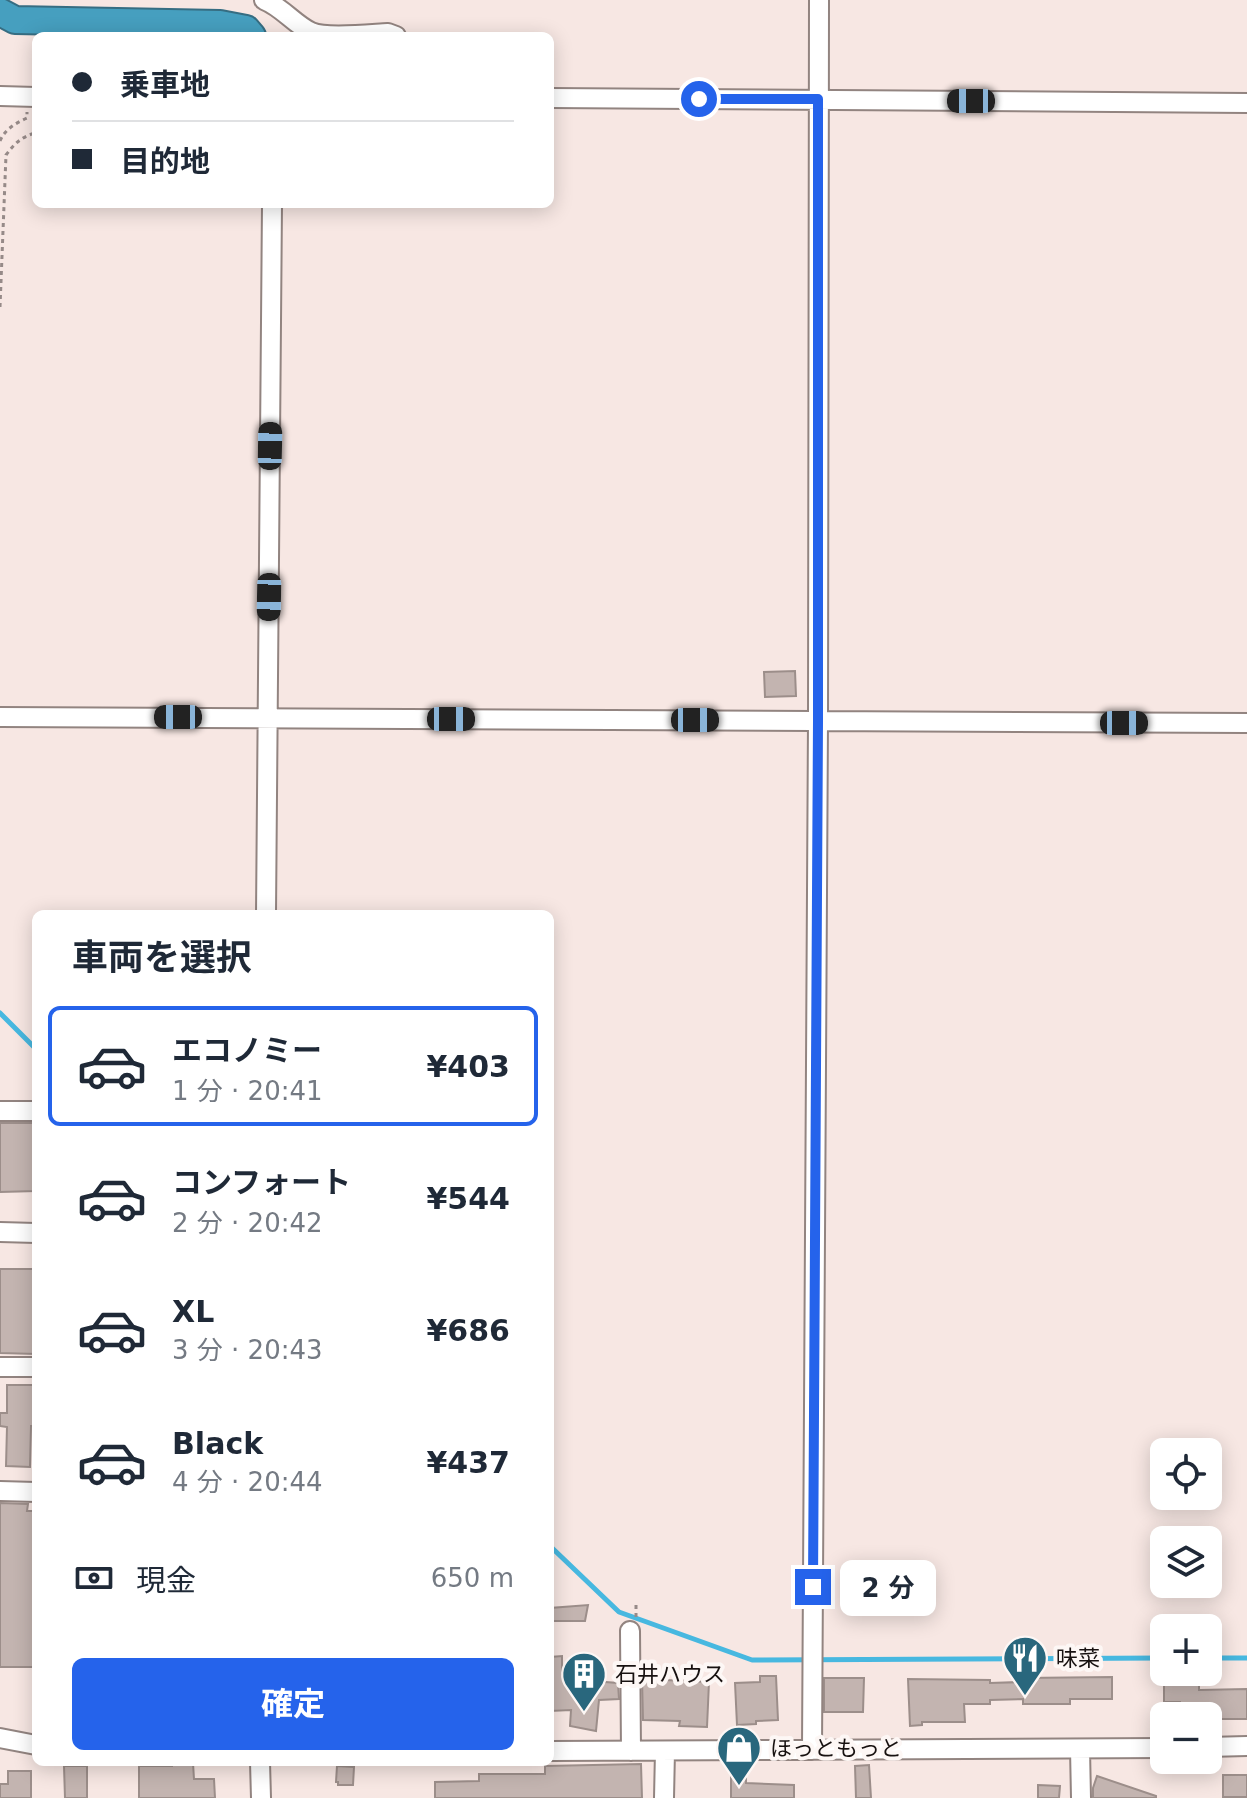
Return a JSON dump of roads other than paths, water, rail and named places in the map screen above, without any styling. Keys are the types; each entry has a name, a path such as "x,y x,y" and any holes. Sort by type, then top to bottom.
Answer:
{"highway":[{"path":"5,19 220,24 249,32"}],"street":[{"path":"812,1750 819,0"},
{"path":"269,1 311,32"},
{"path":"0,96 31,97"},
{"path":"554,98 1247,103"},
{"path":"266,910 272,208"},
{"path":"0,717 1247,723"},
{"path":"0,1111 32,1111"},
{"path":"0,1232 32,1233"},
{"path":"0,1367 32,1367"},
{"path":"0,1491 32,1492"},
{"path":"630,1631 631,1751"},
{"path":"0,1738 32,1744"},
{"path":"1222,1747 1247,1746"},
{"path":"554,1751 1150,1748"},
{"path":"1080,1749 1081,1798"},
{"path":"664,1798 665,1751"},
{"path":"260,1766 261,1798"}],"waterway":[{"path":"0,1013 32,1045"},
{"path":"554,1550 619,1612 752,1660 1150,1658"},
{"path":"1222,1658 1247,1658"}],"place":[{"name":"味菜","path":"1025,1697"},
{"name":"石井ハウス","path":"584,1713"},
{"name":"ほっともっと","path":"739,1787"}]}
